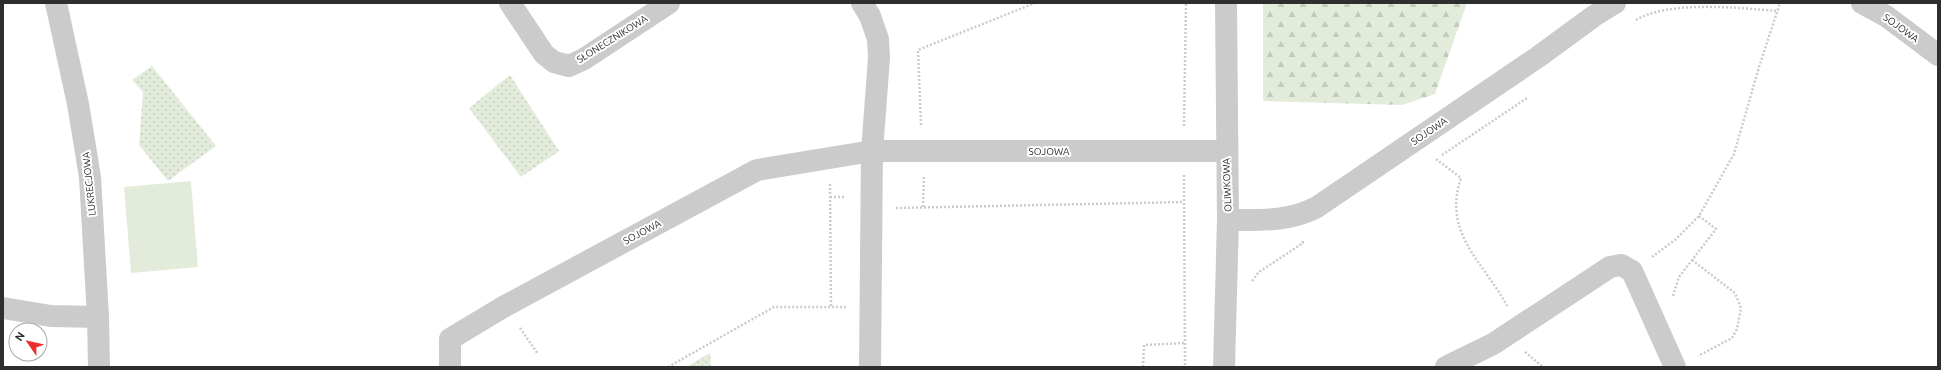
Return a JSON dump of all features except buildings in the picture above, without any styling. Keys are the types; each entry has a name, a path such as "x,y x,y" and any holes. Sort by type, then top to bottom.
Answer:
{"street":[{"name":"LUKRECJOWA","path":"56,3 78,104 90,177 98,317 99,367"},
{"name":"SŁONECZNIKOWA","path":"510,3 544,54 554,62 569,66 584,59 669,3"},
{"path":"862,3 870,16 878,39 879,58 872,151 870,367"},
{"name":"OLIWKOWA","path":"1224,367 1228,220 1226,151 1226,3"},
{"name":"SOJOWA","path":"1228,220 1280,219 1305,213 1317,207 1615,3"},
{"name":"SOJOWA","path":"1862,3 1886,16 1938,55"},
{"name":"SOJOWA","path":"450,367 450,339 505,306 757,170 872,151 1226,151"},
{"path":"1446,367 1493,344 1518,326 1610,267 1621,265 1632,271 1675,367"},
{"path":"3,308 51,316 98,317"}],"path":[{"path":"923,207 918,50 1035,3"},
{"path":"1185,367 1184,151 1186,3"},
{"path":"1632,271 1675,240 1698,216 1734,154 1780,3"},
{"path":"1632,23 1644,14 1667,8 1702,6 1778,11"},
{"path":"1430,164 1530,96"},
{"path":"829,157 831,307"},
{"path":"1436,159 1461,178 1457,196 1458,215 1462,236 1473,257 1495,285 1518,326"},
{"path":"895,208 1184,202"},
{"path":"1697,356 1732,338 1737,329 1741,308 1735,293 1692,260 1716,229 1698,216"},
{"path":"1301,239 1303,243"},
{"path":"1250,284 1259,272 1310,239"},
{"path":"505,306 538,354"},
{"path":"668,367 774,307 871,307"},
{"path":"1144,367 1144,345 1185,343"}],"green space":[{"path":"1263,3 1467,3 1435,94 1402,105 1263,101"},
{"path":"152,66 216,146 168,181 139,145 143,92 132,80"},
{"path":"510,75 559,151 521,177 469,108"},
{"path":"191,181 198,267 131,273 124,187"},
{"path":"710,353 711,367 686,367"}]}
